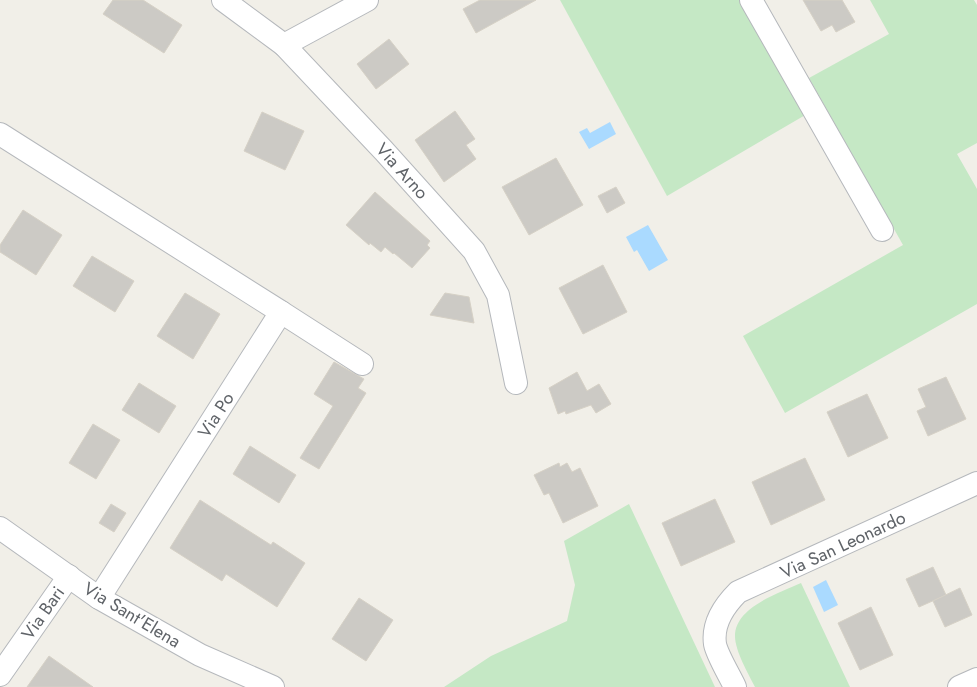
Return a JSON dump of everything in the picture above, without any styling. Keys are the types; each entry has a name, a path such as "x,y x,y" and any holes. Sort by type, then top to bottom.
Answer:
{"street":[{"name":"Via Arno","path":"224,0 284,45 384,151 474,251 498,295 516,383"},
{"path":"284,45 367,0"},
{"path":"752,0 882,230"},
{"path":"0,134 362,364"},
{"name":"Via Po","path":"99,598 281,312"},
{"name":"Via San Leonardo","path":"735,687 715,645 715,630 726,604 738,592 977,483"},
{"name":"Via Sant'Elena","path":"0,528 99,598 200,654 273,687"},
{"name":"Via Bari","path":"0,675 69,576"},
{"path":"959,687 977,679"}],"green space":[{"path":"560,0 741,0 807,114 667,196"},
{"path":"870,0 974,0 977,5 977,143 957,154 977,189 977,304 785,413 743,336 903,245 809,78 889,34"},
{"path":"629,504 715,687 444,687 491,656 567,621 575,585 564,541"},
{"path":"801,583 850,687 755,687 742,662 735,636 737,626 742,617 760,602"}],"water":[{"path":"610,122 616,134 589,149 579,132 587,128 590,133"},
{"path":"648,225 668,260 649,271 637,250 634,252 626,237"},
{"path":"826,580 838,605 824,612 813,587"}],"building":[{"path":"113,0 143,0 182,25 164,53 103,14"},
{"path":"480,0 536,0 476,33 463,9"},
{"path":"803,0 842,0 855,22 836,32 832,25 821,31"},
{"path":"389,39 409,64 376,89 357,64"},
{"path":"455,111 475,139 466,145 476,159 444,182 415,140"},
{"path":"262,112 304,131 285,170 244,151"},
{"path":"556,158 583,205 529,235 502,187"},
{"path":"616,187 625,203 607,213 598,196"},
{"path":"375,192 430,241 427,245 430,248 412,268 385,247 381,252 370,243 369,245 346,225"},
{"path":"23,210 62,235 36,275 0,252 0,245"},
{"path":"92,256 134,281 115,312 73,286"},
{"path":"603,265 627,312 583,334 559,288"},
{"path":"185,293 220,314 193,359 157,336"},
{"path":"445,293 469,297 474,323 430,315"},
{"path":"334,362 364,379 358,388 366,393 319,469 300,458 333,406 314,394"},
{"path":"577,372 587,391 599,384 611,404 596,413 591,405 566,414 565,411 558,414 549,388"},
{"path":"946,377 966,419 928,436 917,411 926,407 918,389"},
{"path":"139,383 176,406 159,433 122,410"},
{"path":"867,394 888,438 848,457 827,412"},
{"path":"93,424 120,440 96,479 69,463"},
{"path":"250,446 296,475 279,503 233,474"},
{"path":"805,458 825,500 771,525 752,482"},
{"path":"559,463 560,467 567,463 572,472 580,468 598,506 563,523 549,493 544,495 534,475"},
{"path":"715,499 735,542 681,566 662,523"},
{"path":"200,500 271,545 273,542 305,563 277,607 226,574 222,581 170,548"},
{"path":"111,504 126,513 114,532 99,523"},
{"path":"933,567 946,595 919,607 906,579"},
{"path":"960,588 972,615 945,627 933,601"},
{"path":"359,598 393,620 366,661 332,639"},
{"path":"871,607 893,655 860,670 838,623"},
{"path":"49,656 93,687 27,687"}]}
